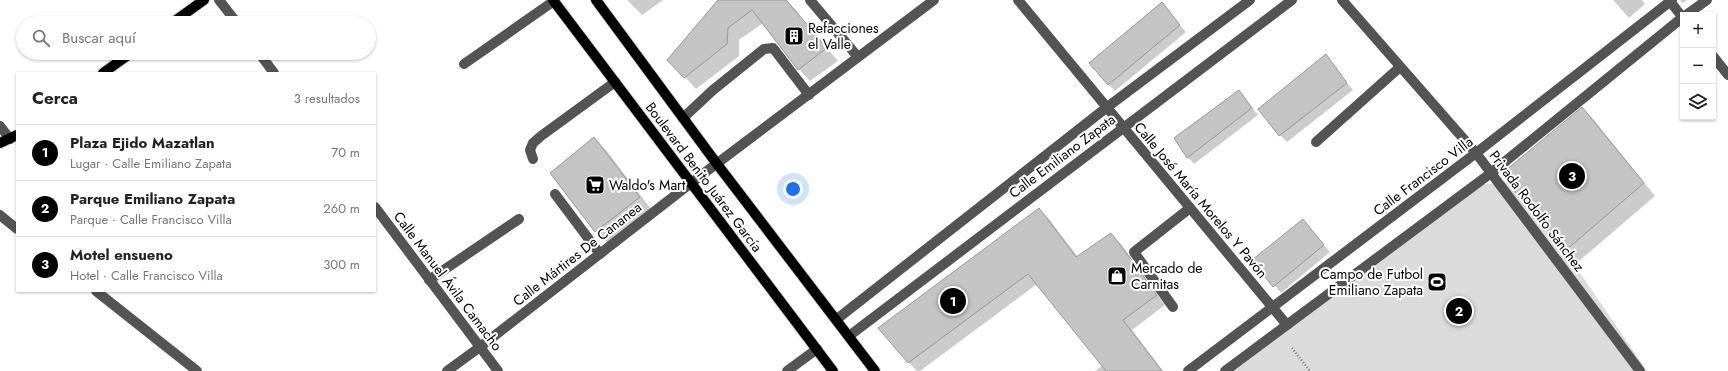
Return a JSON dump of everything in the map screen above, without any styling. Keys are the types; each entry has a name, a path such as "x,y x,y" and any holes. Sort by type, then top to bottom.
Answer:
{"main road":[{"path":"182,16 204,0"},
{"name":"Boulevard Benito Juárez García","path":"554,0 833,371"},
{"name":"Boulevard Benito Juárez García","path":"596,0 717,164 875,371"},
{"path":"104,72 121,60"},
{"path":"0,143 14,137"}],"street":[{"path":"219,0 232,16"},
{"path":"464,64 554,0"},
{"path":"810,0 858,58"},
{"name":"Calle Mártires De Cananea","path":"447,371 691,183 934,0"},
{"name":"Calle José María Morelos Y Pavón","path":"1018,0 1287,325"},
{"name":"Calle Emiliano Zapata","path":"836,319 1106,108 1250,0"},
{"name":"Calle Emiliano Zapata","path":"849,336 1122,127 1292,0"},
{"name":"Privada Rodolfo Sánchez","path":"1342,0 1476,153 1640,371"},
{"path":"1670,0 1680,13"},
{"name":"Calle Francisco Villa","path":"1188,371 1476,153 1670,0"},
{"path":"1690,12 1707,0"},
{"path":"1226,371 1491,173 1680,19"},
{"path":"683,118 714,90 764,49 773,48 808,95"},
{"path":"264,60 273,72"},
{"path":"1716,60 1728,75"},
{"path":"1316,142 1400,67"},
{"path":"533,158 530,150 537,140 615,82"},
{"path":"0,126 14,137"},
{"path":"555,194 600,254"},
{"name":"Calle Manuel Ávila Camacho","path":"376,208 498,371"},
{"path":"1173,307 1134,252 1190,208"},
{"path":"0,215 16,227"},
{"path":"429,280 520,219"},
{"path":"97,292 197,371"},
{"path":"787,371 817,349"}],"path":[{"path":"1292,348 1310,371"}],"shaded area":[{"path":"1507,182 1565,251 1647,371 1233,371 1476,185"}],"building":[{"name":"Refacciones el Valle","path":"718,0 786,0 827,48 798,70 752,10 728,28 727,44 684,78 667,60"},
{"path":"1162,2 1180,25 1108,85 1089,63"},
{"path":"1326,54 1347,83 1279,136 1258,109"},
{"path":"1239,90 1252,108 1187,158 1174,138"},
{"path":"1582,107 1644,183 1565,251 1507,182 1505,171"},
{"name":"Waldo's Mart","path":"594,137 640,197 595,232 550,173"},
{"path":"1039,208 1076,257 1111,233 1134,263 1157,295 1123,320 1162,371 1106,371 1028,274 908,363 878,328"},
{"path":"1303,219 1324,245 1273,287 1252,260"}],"place":[{"name":"Refacciones el Valle","path":"794,36"},
{"name":"Motel ensueno","path":"1572,176"},
{"name":"Waldo's Mart","path":"595,185"},
{"name":"Mercado de Carnitas","path":"1117,276"},
{"name":"Campo de Futbol Emiliano Zapata","path":"1437,282"},
{"name":"Plaza Ejido Mazatlan","path":"953,301"},
{"name":"Parque Emiliano Zapata","path":"1459,311"}]}
